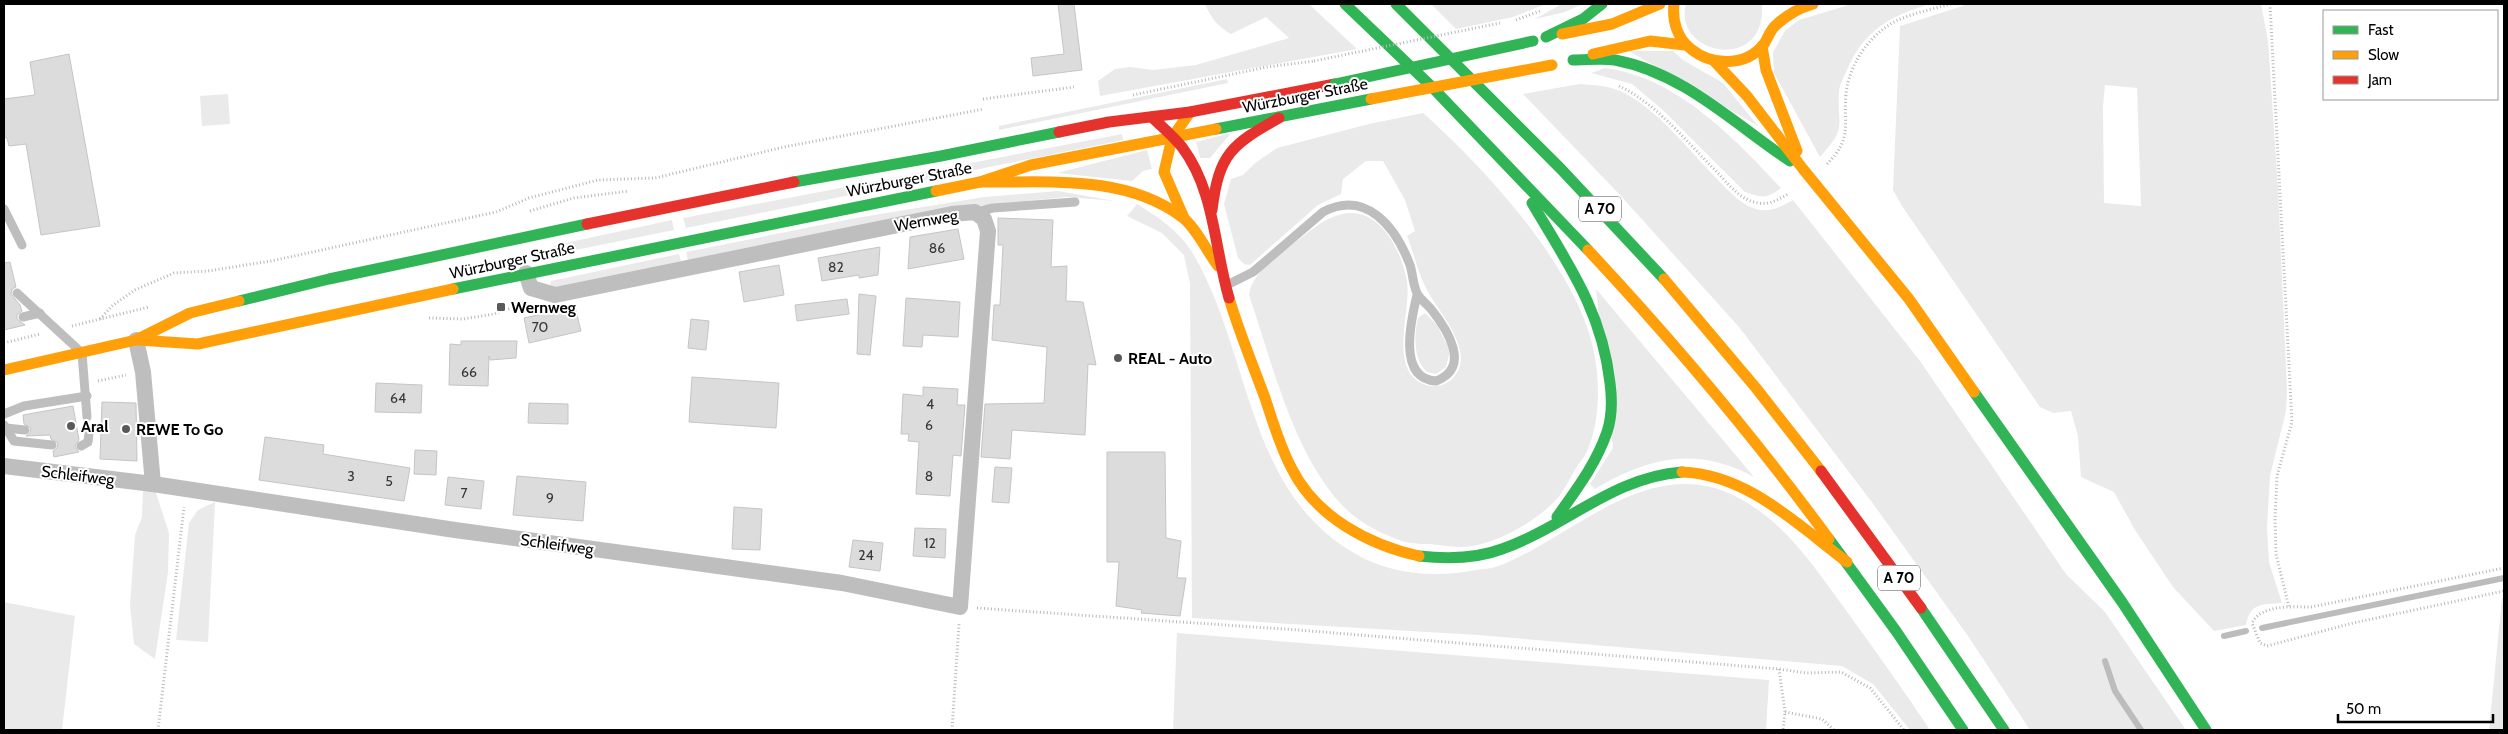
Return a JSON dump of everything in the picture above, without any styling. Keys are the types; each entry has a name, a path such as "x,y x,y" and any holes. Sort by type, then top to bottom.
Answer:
{"main road":[{"name":"A 70","path":"1346,4 1506,159 1614,276 1689,363 1847,562 1963,730"},
{"name":"A 70","path":"1396,4 1536,141 1599,208 1718,342 1789,430 1848,508 1947,644 2004,730"},
{"path":"1546,37 1583,19 1602,4"},
{"name":"Würzburger Straße","path":"4,370 136,340 190,313 519,242 656,210 812,178 941,156 1109,122 1190,112 1334,84 1612,24 1660,4"},
{"path":"1674,4 1673,12 1676,29 1685,45 1699,56 1715,62 1732,62 1748,56 1762,46 1773,27 1800,7 1813,4"},
{"path":"1773,27 1774,12"},
{"name":"Würzburger Straße","path":"136,340 198,344 525,268 980,182 1031,166 1552,65 1638,42 1661,39 1685,45"},
{"path":"1762,46 1766,70 1803,169"},
{"path":"1573,60 1614,60 1643,67 1680,83 1722,110 1761,143 1803,169"},
{"path":"1715,62 1747,96 1803,169 1909,299 2122,602 2206,730"},
{"path":"1190,112 1172,138 1164,172 1184,218 1222,271"},
{"path":"1152,117 1183,148 1193,164 1211,212 1226,286 1281,445 1295,475 1313,499 1362,538 1391,550 1423,558 1453,559 1496,552 1552,525 1592,467 1608,430 1612,398 1607,353 1588,298 1506,159"},
{"path":"1211,212 1214,184 1225,156 1245,136 1279,118"},
{"path":"980,182 1060,182 1116,187 1163,205 1184,218"},
{"name":"A 70","path":"1552,525 1625,484 1651,475 1674,471 1702,474 1725,479 1749,490 1847,562"}],"street":[{"name":"Wernweg","path":"525,268 530,288 555,295 952,214 975,212 984,219 988,230 988,238 960,607"},
{"path":"136,340 143,372 153,484"},
{"name":"Schleifweg","path":"4,466 153,484 842,583 960,607"}],"lane":[{"path":"975,212 992,208 1075,202"},
{"path":"1226,286 1252,272 1324,212 1335,206 1348,204 1380,217 1390,227 1411,267 1417,295 1411,320 1412,361 1416,372 1421,378 1436,381 1451,372 1455,363 1456,351 1431,310 1417,295"},
{"path":"4,210 22,245"},
{"path":"18,293 82,352 87,396 87,417"},
{"path":"23,317 40,313"},
{"path":"4,414 24,406 87,396"},
{"path":"5,427 25,430"},
{"path":"5,427 14,441"},
{"path":"81,446 88,442 89,432"},
{"path":"4,440 52,445"}],"path":[{"path":"1827,164 1843,145 1847,125 1846,93 1855,64 1865,48 1875,36 1897,20 1951,4"},
{"path":"2270,4 2292,422 2277,476 2276,554 2288,607"},
{"path":"1314,60 1516,20 1544,9"},
{"path":"1615,84 1633,92 1646,102 1741,196 1760,204 1777,200 1788,194"},
{"path":"983,99 1074,87"},
{"path":"100,319 113,306 135,290 174,273 208,271 271,261 496,212 529,198 598,180 655,178 784,147 984,110"},
{"path":"158,730 186,490"},
{"path":"2504,568 2311,607 2288,607 2264,611 2256,616 2252,623 2260,643 2267,646 2353,623 2504,591"},
{"path":"952,730 960,607 1298,630 1779,669 1806,673 1841,672 1870,688 1904,730"},
{"path":"1779,669 1785,712 1783,730"},
{"path":"1785,712 1822,719 1834,730"}],"shaded area":[{"path":"1205,4 1309,4 1357,49 1100,96 1098,81 1115,69 1130,67 1153,70 1196,65 1289,38 1266,17 1231,34 1215,22"},
{"path":"1431,4 1546,4 1513,17 1456,29"},
{"path":"1562,4 1583,4 1565,12 1535,19"},
{"path":"1686,4 1762,4 1760,26 1750,41 1736,48 1721,49 1705,45 1693,35 1685,22"},
{"path":"1852,4 1930,4 1891,20 1870,35 1862,44 1843,77 1840,88 1838,132 1820,157 1774,73 1773,52 1785,31 1799,20"},
{"path":"1969,4 2261,4 2268,41 2278,188 2287,390 2286,411 2270,476 2267,527 2269,562 2282,603 2254,608 2250,612 2246,625 2214,631 2173,587 2135,530 2114,492 2081,477 2078,436 2071,411 2053,413 2040,407 1902,206 1893,190 1900,26","holes":["2105,85 2137,88 2141,206 2104,203 2103,106"]},
{"path":"1629,51 1673,51 1683,60 1723,83 1758,126"},
{"path":"1605,68 1631,74 1656,84 1680,97 1724,130 1781,188 1768,196 1745,192 1664,111 1632,84 1591,73"},
{"path":"1227,79 1228,83 999,130 999,126"},
{"path":"1580,84 1611,88 1628,95 1640,103 1674,133 1737,199 1748,206 1759,210 1769,210 1793,200 1920,361 2066,574 2105,612 2186,730 2030,730 1968,636 1874,505 1739,327 1620,195 1523,94"},
{"path":"228,94 230,124 202,126 200,96"},
{"path":"1423,113 1474,162 1500,191 1549,254 1569,287 1585,320 1594,352 1597,376 1598,401 1592,437 1588,449 1559,496 1547,508 1525,524 1500,537 1474,546 1462,547 1402,541 1370,527 1343,506 1310,461 1297,434 1249,295 1255,279 1261,271 1283,251 1315,227 1333,217 1348,213 1361,215 1373,220 1392,241 1404,268 1408,293 1404,356 1408,370 1416,380 1430,386 1441,385 1451,380 1459,369 1461,358 1459,345 1422,280 1407,236 1415,231 1405,200 1383,161 1366,161 1343,179 1341,194 1318,205 1250,265 1244,264 1238,258 1224,204 1231,179 1243,175 1255,163 1277,148 1369,124"},
{"path":"1231,133 1210,158 1200,158 1196,142"},
{"path":"1122,134 1123,140 686,228 683,218"},
{"path":"1147,150 1152,169 1143,171 1132,181 1057,173"},
{"path":"1058,191 1115,201 1067,197 945,209 688,260 686,252 856,218 984,197"},
{"path":"1137,204 1160,219 1181,237 1192,252 1211,290 1227,332 1254,416 1270,456 1291,493 1318,526 1354,553 1383,566 1414,573 1445,574 1490,568 1504,564 1622,500 1652,489 1683,484 1716,489 1749,504 1764,514 1790,538 1824,580 1930,730 1910,730 1873,684 1842,666 1478,635 1192,618 1190,284 1184,255 1162,233 1127,216"},
{"path":"672,220 674,230 556,254 550,250 556,245"},
{"path":"679,254 681,261 555,287 550,285 551,281"},
{"path":"1596,289 1754,477 1733,467 1713,461 1673,459 1635,469 1595,489 1590,484 1613,448"},
{"path":"1425,313 1437,325 1450,351 1446,367 1436,374 1427,372 1422,367 1417,354 1415,339 1418,318"},
{"path":"143,489 155,490 169,533 168,572 155,659 134,644 130,605 135,535 142,517"},
{"path":"215,502 208,642 176,640 189,523 198,510"},
{"path":"2502,598 2504,598 2504,730 2489,730"},
{"path":"4,602 75,616 62,730 4,730"},
{"path":"1177,633 1769,680 1766,730 1173,730"}],"building":[{"path":"1058,4 1074,4 1082,70 1033,76 1031,58 1064,54"},
{"path":"69,54 100,226 41,235 26,144 9,146 7,138 4,137 4,99 35,95 30,62"},
{"path":"998,218 1053,220 1051,267 1067,266 1066,301 1083,302 1096,365 1088,364 1085,435 1012,430 1010,459 981,457 985,404 1044,403 1047,347 992,340 994,305 1000,305 1003,245 998,245"},
{"path":"958,229 964,259 908,269 910,237"},
{"path":"880,247 878,275 859,278 859,275 822,281 818,258"},
{"path":"10,262 16,287 12,289 11,294 20,305 22,311 17,315 17,319 25,325 4,330 4,263"},
{"path":"779,265 784,295 744,302 739,272"},
{"path":"859,294 876,296 870,355 857,354"},
{"path":"906,298 960,302 958,337 923,335 922,347 903,346"},
{"path":"847,299 849,314 797,321 795,305"},
{"path":"575,307 581,331 529,343 524,318"},
{"path":"691,319 709,321 706,350 688,348"},
{"path":"461,341 517,341 516,358 490,360 489,356 488,386 449,385 450,344 461,345"},
{"path":"692,377 779,383 776,428 689,422"},
{"path":"376,383 422,385 421,413 375,412"},
{"path":"923,387 958,389 957,405 965,405 961,456 953,455 950,496 916,494 919,442 908,441 909,434 901,434 903,394 923,396"},
{"path":"102,402 136,403 137,461 100,459"},
{"path":"529,403 568,404 568,424 528,423"},
{"path":"73,406 79,440 75,446 79,452 54,457 53,451 57,448 58,443 51,439 50,435 26,436 30,433 31,428 24,424 23,415"},
{"path":"265,437 324,445 323,454 410,468 404,501 259,480"},
{"path":"415,450 437,451 436,475 414,474"},
{"path":"1107,452 1165,452 1166,538 1181,541 1177,578 1186,578 1180,616 1141,613 1142,610 1116,606 1119,562 1107,562"},
{"path":"995,467 1012,468 1009,503 992,502"},
{"path":"517,476 586,482 583,521 513,515"},
{"path":"448,477 484,481 481,509 445,505"},
{"path":"734,507 762,509 760,550 732,549"},
{"path":"915,528 946,529 945,558 913,556"},
{"path":"853,540 883,543 880,571 849,567"}],"waterway":[{"path":"2262,628 2504,578"},
{"path":"2224,636 2246,631"},
{"path":"2105,661 2115,691 2141,730"}],"traffic: fast":[{"path":"1345,4 1432,87 1588,250"},
{"path":"1396,4 1561,169 1664,279"},
{"path":"1546,37 1583,19 1602,4"},
{"path":"1335,84 1533,41"},
{"path":"1573,60 1615,60 1664,76 1707,101 1790,161"},
{"path":"1216,129 1371,99"},
{"path":"794,182 941,156 1059,132"},
{"path":"453,289 936,191"},
{"path":"1532,203 1582,289 1591,310 1600,333 1611,389 1610,420 1602,444 1585,476 1557,517"},
{"path":"239,301 329,279 587,224"},
{"path":"1974,392 2122,602 2206,730"},
{"path":"1419,556 1461,557 1482,555 1502,549 1525,540 1611,493 1634,483 1657,476 1682,472"},
{"path":"1829,539 1896,631 1963,730"},
{"path":"1921,608 2004,730"}],"traffic: slow":[{"path":"1562,34 1612,24 1660,4"},
{"path":"1674,4 1676,29 1682,40 1699,55 1719,61 1739,60 1757,52 1772,29 1780,21 1798,10 1813,4"},
{"path":"1593,54 1650,41 1685,45"},
{"path":"1762,46 1766,70 1797,151"},
{"path":"1715,62 1747,96 1803,169 1909,299 1974,392"},
{"path":"1371,99 1552,65"},
{"path":"1184,218 1164,172 1172,138 1190,112"},
{"path":"936,191 980,182 1031,165 1216,129"},
{"path":"980,182 1085,184 1111,187 1136,194 1160,203 1187,221 1218,266"},
{"path":"1588,250 1713,391 1829,539"},
{"path":"1664,279 1756,388 1821,471"},
{"path":"138,340 198,344 453,289"},
{"path":"1229,298 1280,443 1302,486 1330,515 1346,526 1381,545 1419,556"},
{"path":"4,370 136,340 190,313 239,301"},
{"path":"1682,472 1706,475 1750,492 1790,518 1847,562"}],"traffic: jam":[{"path":"1059,132 1109,122 1190,112 1335,84"},
{"path":"1152,117 1182,147 1193,164 1201,182 1212,220 1229,298"},
{"path":"1212,210 1219,176 1230,153 1249,136 1279,118"},
{"path":"587,224 794,182"},
{"path":"1821,471 1921,608"}],"place":[{"name":"Wernweg","path":"501,307"},
{"name":"REAL - Auto","path":"1118,358"},
{"name":"Aral","path":"71,426"},
{"name":"REWE To Go","path":"126,429"}]}
